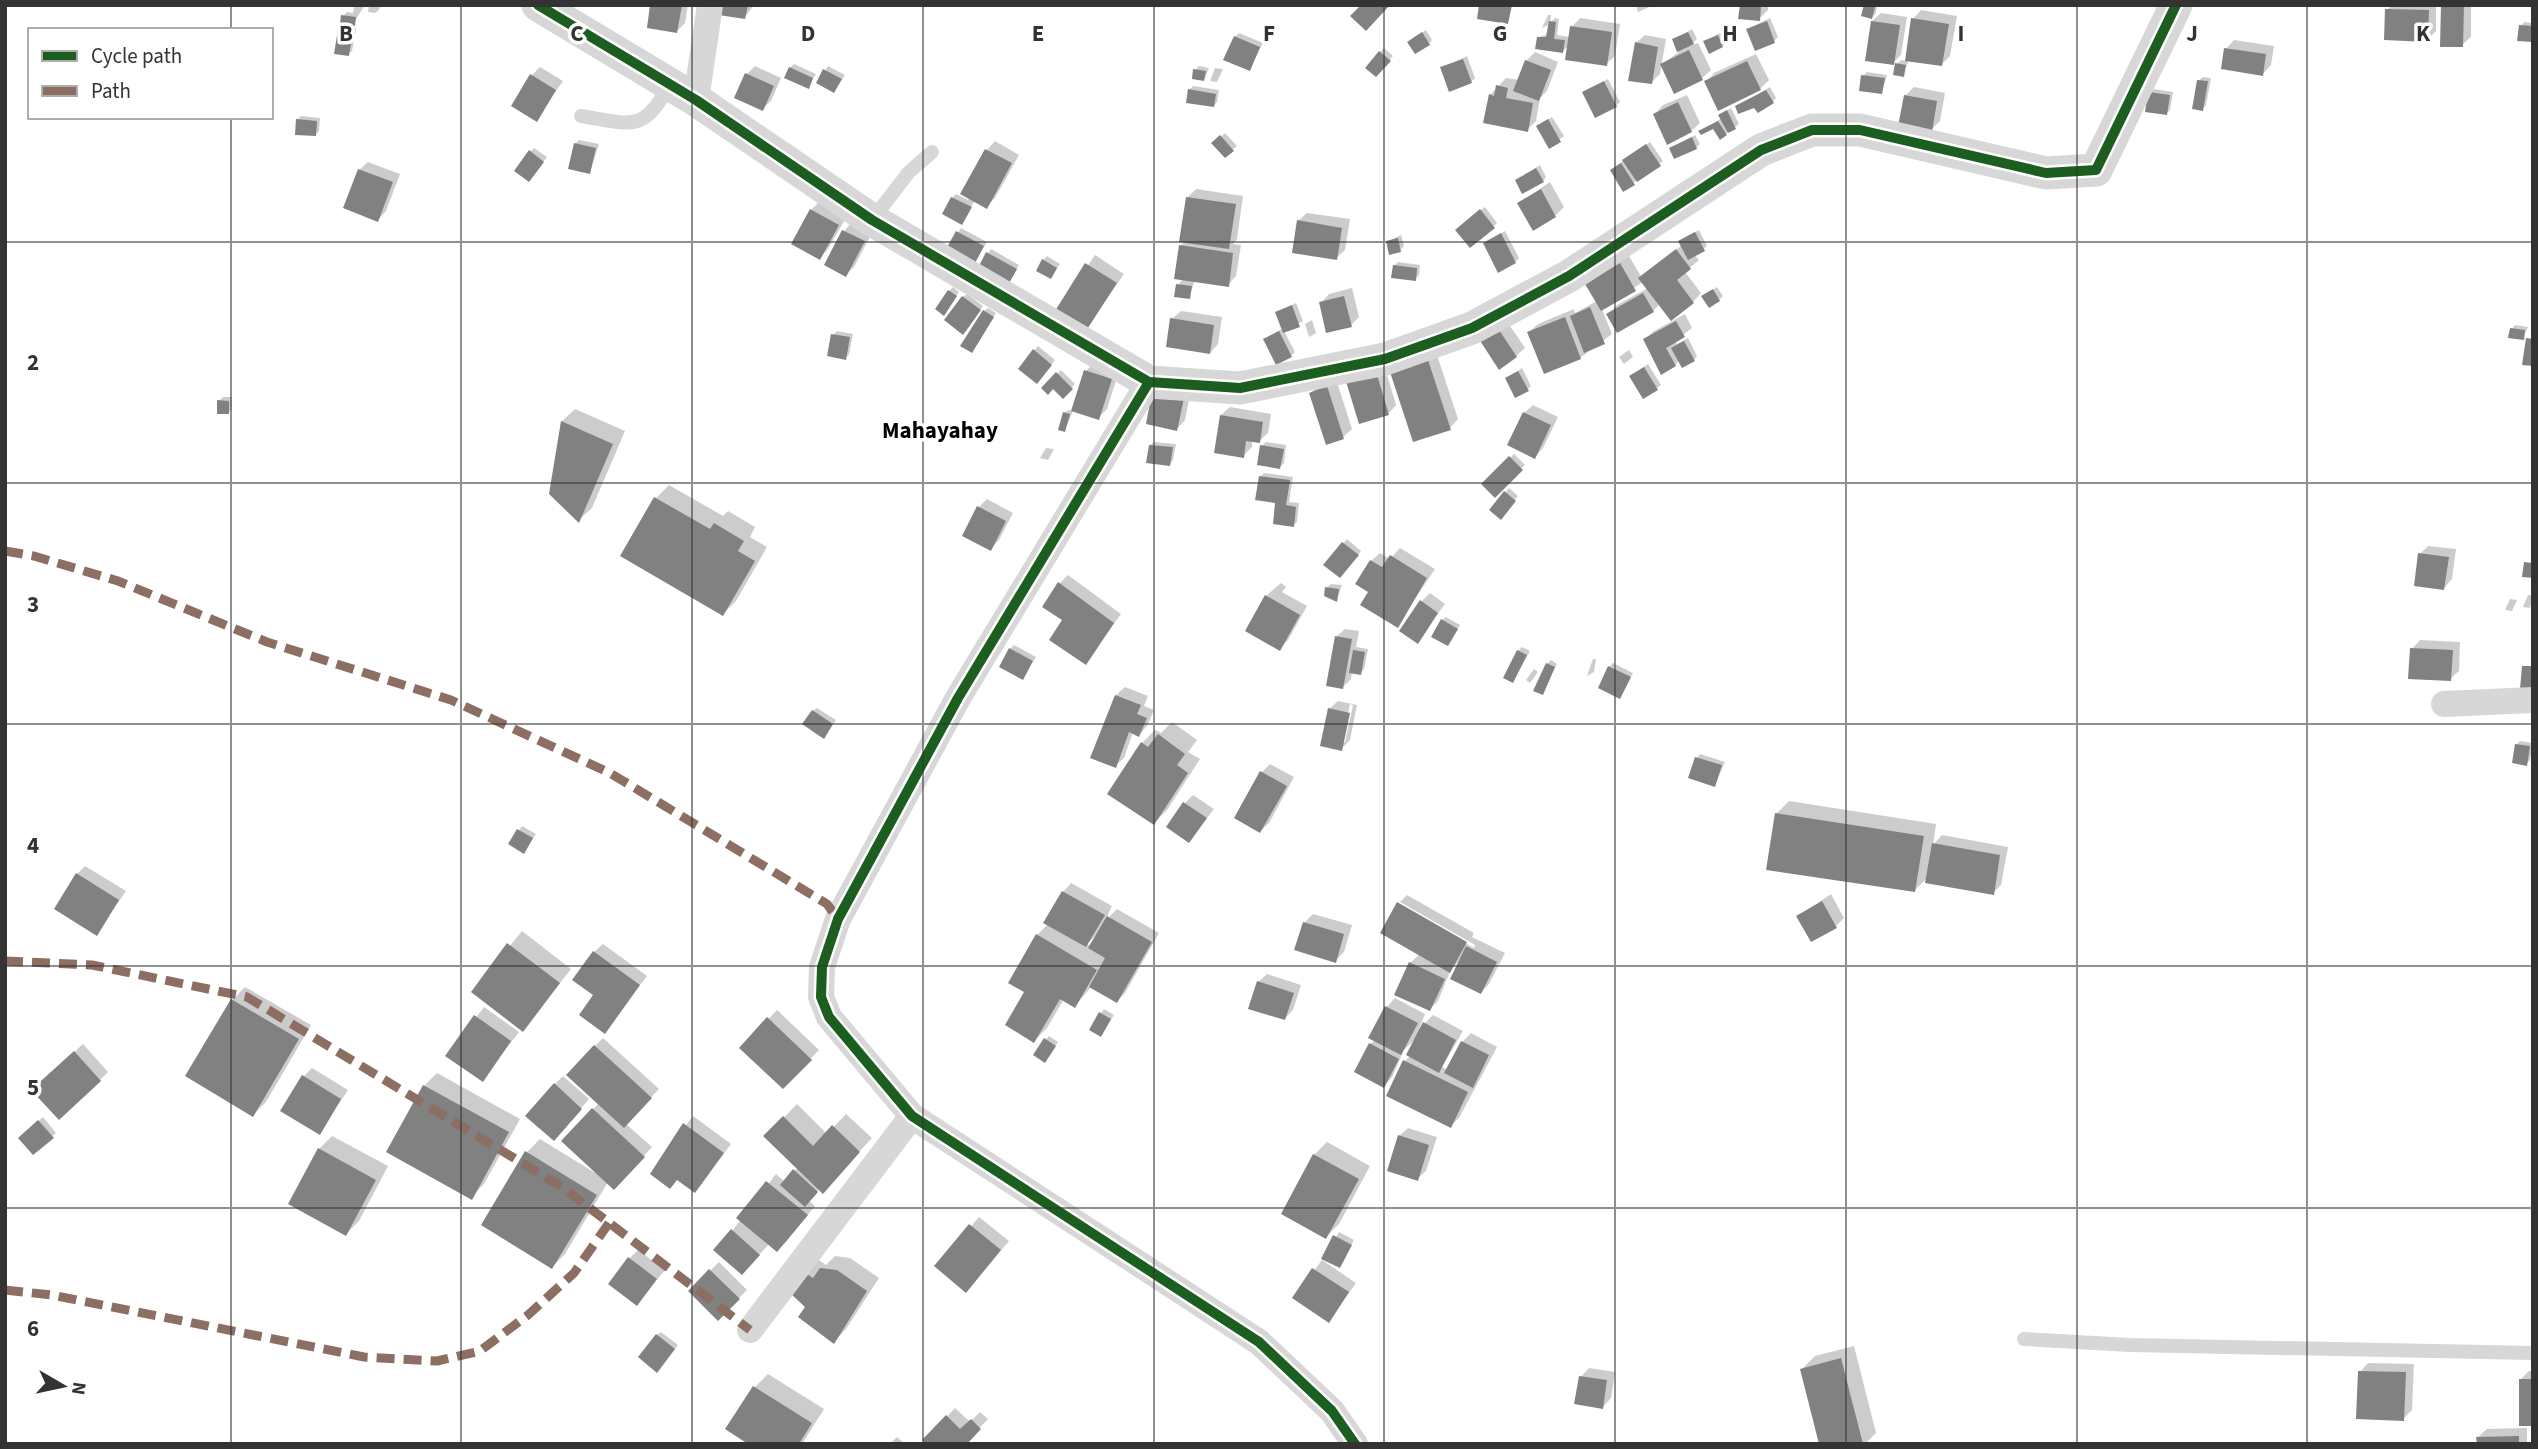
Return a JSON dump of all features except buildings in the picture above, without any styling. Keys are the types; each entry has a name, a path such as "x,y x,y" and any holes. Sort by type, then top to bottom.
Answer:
{"street":[{"path":"538,5 683,92 872,220 1149,382 1240,388 1385,359 1472,328 1569,276 1761,150 1812,130 1860,130 2046,173 2096,170 2176,5"},
{"path":"683,92 710,5"},
{"path":"1149,382 958,698 838,919 822,967 821,997 829,1017 912,1116 1259,1342 1332,1411 1354,1444"},
{"path":"2444,704 2533,700"},
{"path":"750,1329 912,1116"}],"lane":[{"path":"581,116 638,122 658,105 683,92"},
{"path":"872,220 909,172 932,152"},
{"path":"2024,1339 2130,1345 2533,1353"}],"marked path":[{"path":"5,551 34,556 118,581 267,642 451,700 610,773 827,904 838,919"},
{"path":"5,961 92,965 247,997 562,1187 750,1330"},
{"path":"5,1290 52,1295 364,1357 437,1361 480,1351 528,1315 574,1273 609,1223"}],"cycle path":[{"path":"538,5 696,100 872,220 1149,382 1240,388 1385,359 1472,328 1569,276 1761,150 1812,130 1860,130 2046,173 2096,170 2176,5"},
{"path":"1149,382 958,698 838,919 822,967 821,997 829,1017 912,1116 1259,1342 1332,1411 1355,1444"}],"district":[{"name":"Mahayahay","path":"940,430"}]}
